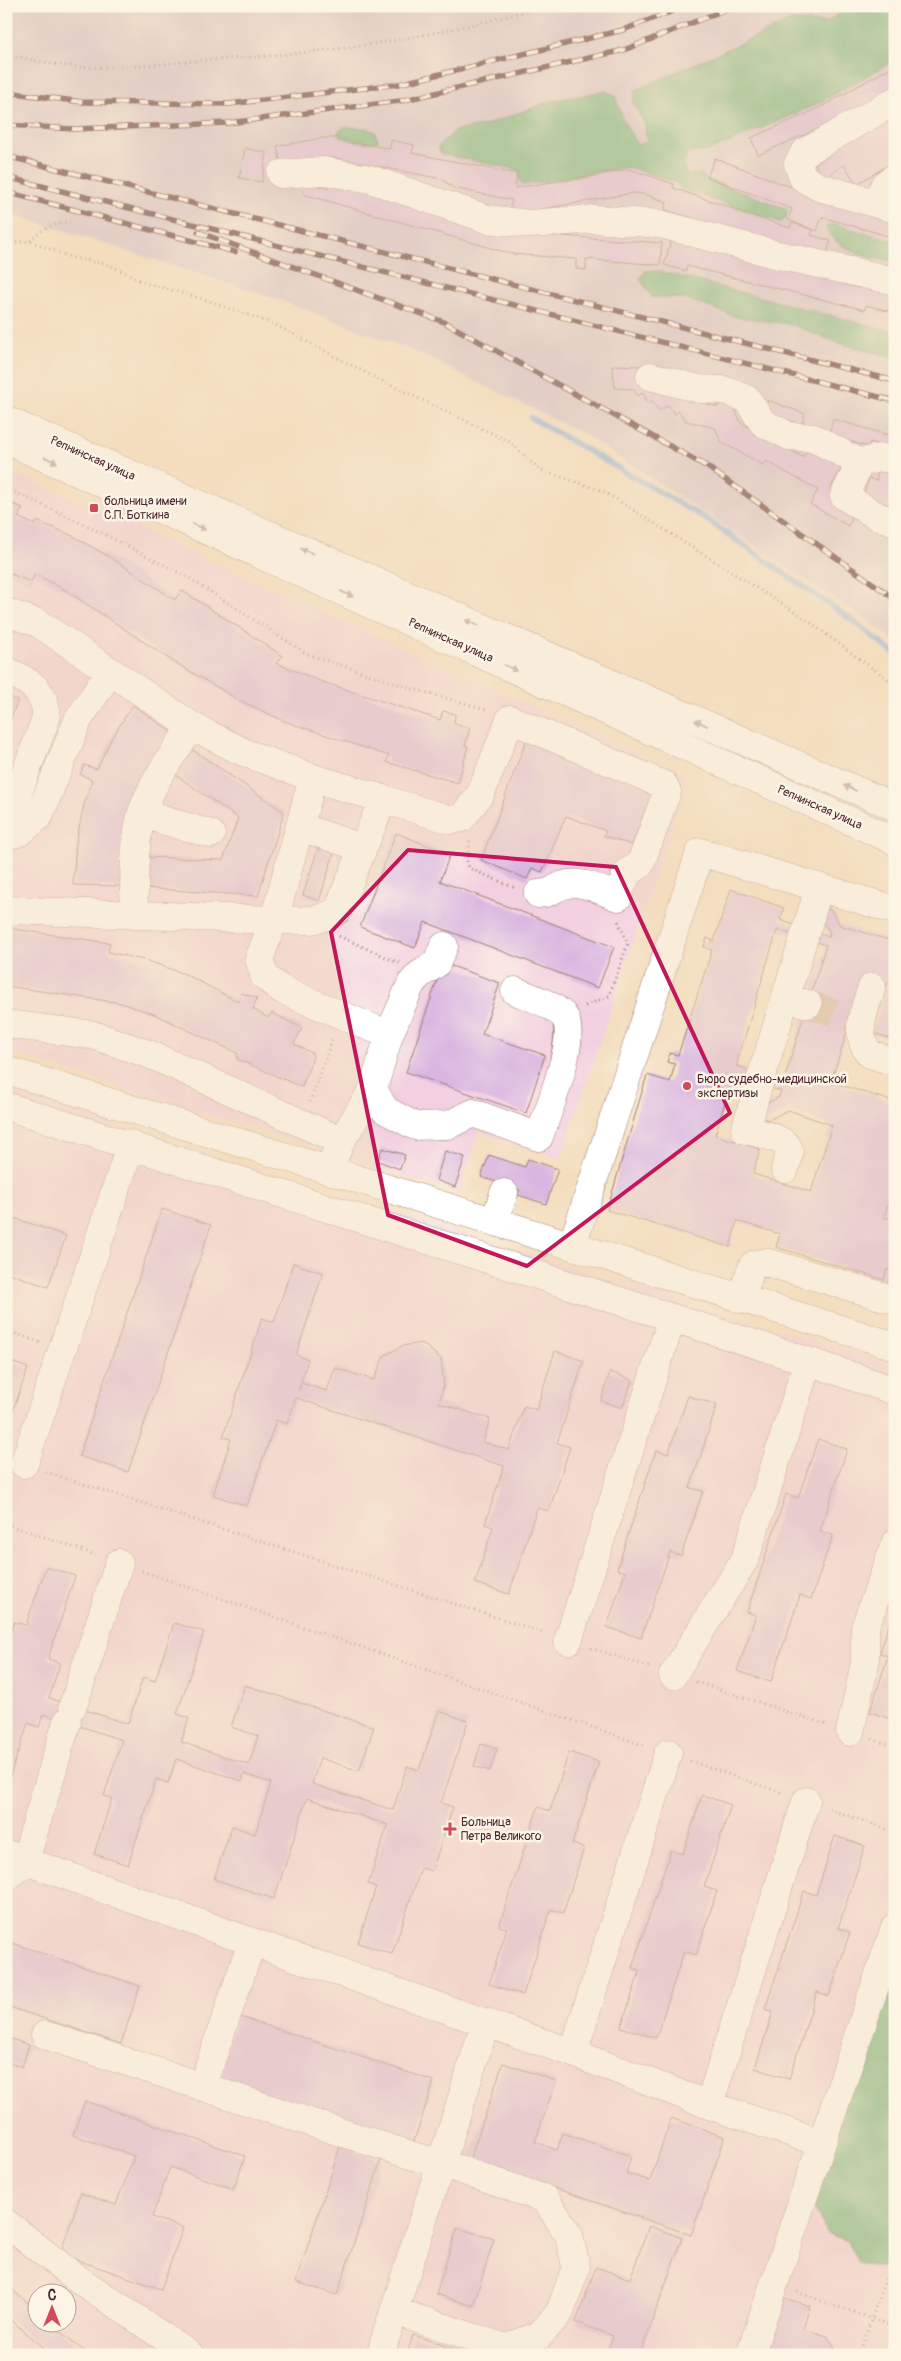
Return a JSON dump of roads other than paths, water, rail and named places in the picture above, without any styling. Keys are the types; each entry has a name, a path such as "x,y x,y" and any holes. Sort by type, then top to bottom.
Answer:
{"street":[{"path":"895,101 804,153 798,164 803,178 819,187 886,207 884,186 895,177"},
{"path":"281,174 324,171 370,179 487,219 530,224 594,219 660,224 778,256 895,281"},
{"path":"650,376 699,389 724,390 746,398 763,423 789,436 814,438 860,463 878,458 895,458"},
{"name":"Репнинская улица","path":"6,420 895,807"},
{"name":"Репнинская улица","path":"6,440 895,841"},
{"path":"860,463 844,496 877,516 895,522"},
{"path":"6,612 38,623 110,673 192,726 243,752 313,778 451,820 462,818 481,793 510,718 664,785"},
{"path":"6,671 27,679 42,695 46,707 46,718 6,825"},
{"path":"6,836 20,832 39,816 78,720 110,673"},
{"path":"133,915 136,847 142,814 163,770 192,726"},
{"path":"538,894 551,893 564,885 581,884 618,897 626,873 640,865 666,792 664,785 683,745"},
{"path":"313,778 274,920 259,959 264,976 282,990 389,1035"},
{"path":"6,910 318,920 328,917 338,910 383,799"},
{"path":"142,814 211,834"},
{"path":"300,826 362,848"},
{"path":"572,1246 700,852 895,910"},
{"path":"785,1169 790,1152 788,1145 782,1140 745,1130 796,1001 819,888"},
{"path":"329,1171 341,1141 373,1089 389,1035 411,984 419,975 436,964 444,946"},
{"path":"872,987 856,1020 860,1027 864,1047 870,1054 895,1062"},
{"path":"373,1089 385,1110 415,1126 448,1124 473,1113 539,1137 566,1057 568,1029 564,1016 515,990"},
{"path":"6,1024 93,1035 151,1055 303,1122 341,1141"},
{"path":"6,1070 895,1346"},
{"path":"6,1106 131,1144 808,1361 895,1391"},
{"path":"24,1464 131,1144"},
{"path":"495,1221 504,1193"},
{"path":"740,1299 753,1265 766,1262 895,1300"},
{"path":"568,1641 672,1318"},
{"path":"673,1675 745,1559 808,1361"},
{"path":"850,1732 864,1663 866,1626 895,1544"},
{"path":"119,1563 70,1714 12,1864 252,1942 486,2022 573,2053 709,2106 821,2143"},
{"path":"573,2053 668,1753"},
{"path":"709,2106 806,1801"},
{"path":"750,2355 895,1927"},
{"path":"202,2087 252,1942"},
{"path":"380,2355 486,2022"},
{"path":"44,2035 413,2156 441,2162 545,2199 569,2235 576,2267 560,2312 540,2335 506,2348 394,2311"},
{"path":"6,2223 72,2274 190,2355"}],"waterway":[{"path":"531,418 703,517 856,623 895,654"}],"tunnel":[{"path":"808,1004 851,1018"}],"railway":[{"path":"6,92 82,102 229,104 399,84 623,30 686,6"},
{"path":"6,125 74,129 228,123 400,101 624,50 734,6"},
{"path":"6,156 895,381"},
{"path":"6,177 895,401"},
{"path":"6,192 235,252"},
{"path":"198,232 444,322 706,466 895,599"}],"place":[{"name":"больница имени С.П. Боткина","path":"94,508"},
{"name":"Бюро судебно-медицинской экспертизы","path":"687,1086"},
{"name":"Больница Петра Великого","path":"450,1829"}]}
